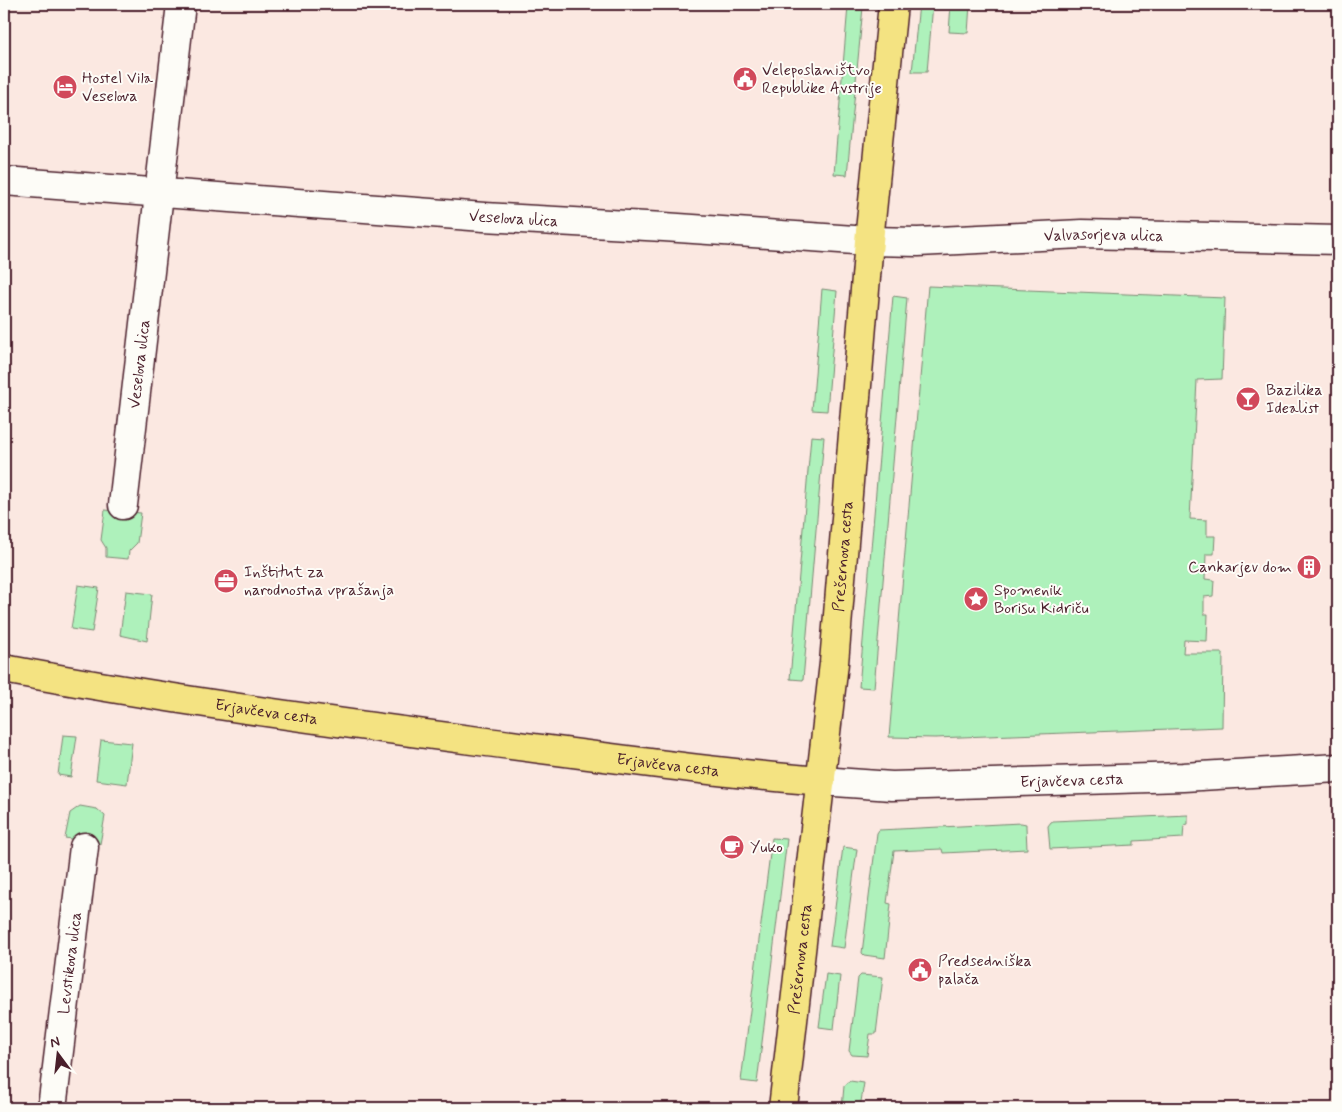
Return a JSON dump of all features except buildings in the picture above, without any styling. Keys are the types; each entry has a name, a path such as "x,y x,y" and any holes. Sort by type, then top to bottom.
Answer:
{"main road":[{"name":"Prešernova cesta","path":"784,1108 834,663 869,241 893,4"},
{"name":"Erjavčeva cesta","path":"4,669 71,682 303,718 738,774 821,781"}],"street":[{"name":"Veselova ulica","path":"123,505 182,4"},
{"name":"Veselova ulica","path":"4,181 484,217 869,241"},
{"name":"Valvasorjeva ulica","path":"869,241 918,242 1082,234 1338,240"},
{"name":"Erjavčeva cesta","path":"821,781 892,786 1183,777 1338,768"},
{"name":"Levstikova ulica","path":"52,1108 84,847"}],"green space":[{"path":"919,4 933,4 927,72 912,72"},
{"path":"951,4 970,4 968,33 949,32"},
{"path":"848,6 863,7 847,175 834,174"},
{"path":"928,286 1225,298 1222,379 1197,380 1190,519 1207,520 1207,536 1215,536 1214,554 1206,554 1205,579 1214,580 1213,596 1204,597 1204,614 1208,614 1207,641 1184,640 1183,653 1223,653 1222,727 935,738 889,737"},
{"path":"822,289 837,291 827,411 812,410"},
{"path":"893,296 907,298 874,688 859,687"},
{"path":"811,436 824,437 803,680 790,679"},
{"path":"105,510 141,513 137,543 129,551 128,559 106,557 106,548 101,540"},
{"path":"78,585 99,588 92,632 71,629"},
{"path":"126,591 152,594 147,641 120,635"},
{"path":"63,735 77,736 71,777 58,775"},
{"path":"101,740 132,743 127,784 96,780"},
{"path":"80,806 97,809 105,816 100,844 65,838 70,813"},
{"path":"1188,815 1188,824 1184,825 1183,838 1134,841 1134,845 1050,849 1048,826 1053,821"},
{"path":"1026,824 1027,849 943,853 942,849 894,851 887,903 891,904 885,958 864,955 862,953 877,833 879,830"},
{"path":"772,838 787,839 757,1083 741,1081"},
{"path":"843,847 857,849 844,948 830,946"},
{"path":"826,974 840,976 834,1029 819,1027"},
{"path":"861,975 883,977 876,1034 870,1034 867,1056 852,1055 849,1051 858,978"},
{"path":"850,1081 864,1083 860,1108 842,1108 844,1086"}],"place":[{"name":"Veleposlaništvo Republike Avstrije","path":"745,79"},
{"name":"Hostel Vila Veselova","path":"65,87"},
{"name":"Bazilika Idealist","path":"1248,399"},
{"name":"Cankarjev dom","path":"1309,567"},
{"name":"Inštitut za narodnostna vprašanja","path":"226,581"},
{"name":"Spomenik Borisu Kidriču","path":"976,599"},
{"name":"Yuko","path":"732,847"},
{"name":"Predsedniška palača","path":"920,970"}]}
